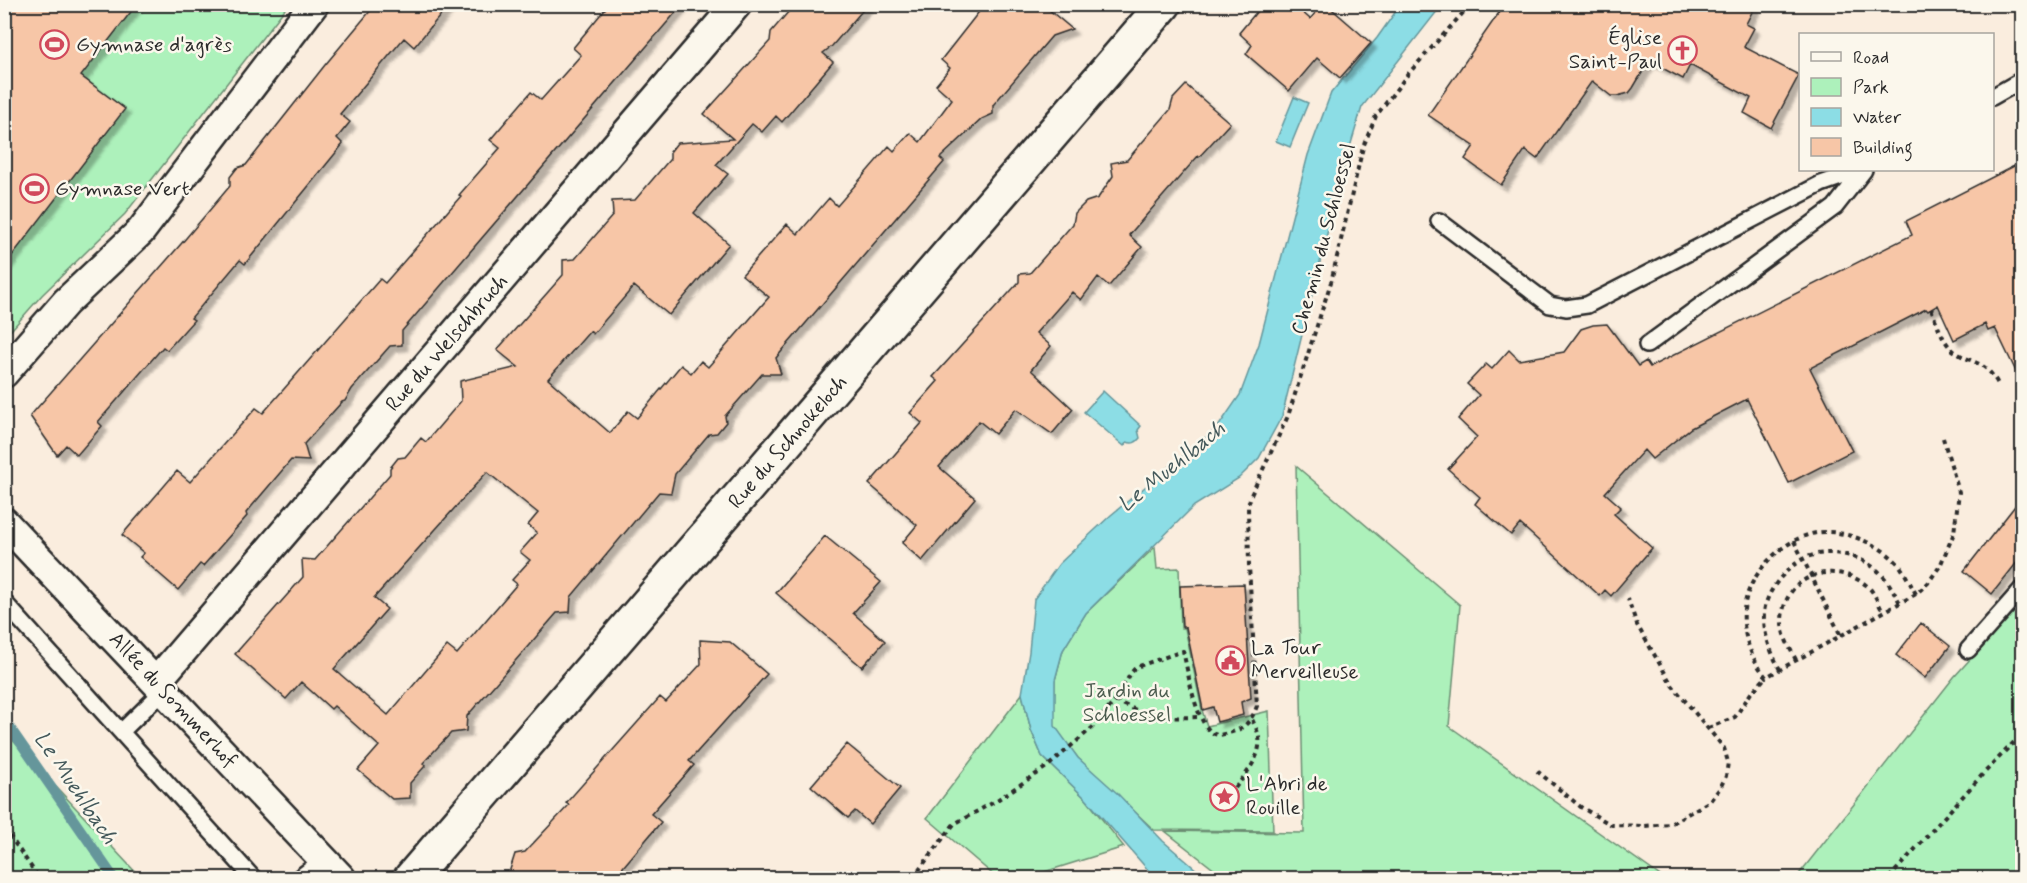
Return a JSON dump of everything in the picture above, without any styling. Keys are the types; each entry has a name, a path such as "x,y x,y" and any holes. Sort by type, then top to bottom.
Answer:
{"street":[{"path":"4,373 66,302 141,231 314,4"},
{"name":"Rue du Welschbruch","path":"160,686 737,4"},
{"name":"Rue du Schnokeloch","path":"411,879 1164,4"},
{"name":"Allée du Sommerhof","path":"4,522 332,869"}],"lane":[{"path":"1994,96 2022,80"},
{"path":"1439,221 1550,304 1566,308 1587,305 1821,184 1859,171"},
{"path":"1647,345 1834,207 1861,171"},
{"path":"1968,650 2022,589"},
{"path":"4,602 254,879"},
{"path":"121,732 160,686"},
{"path":"299,879 332,869"}],"path":[{"name":"Chemin du Schloessel","path":"1252,719 1257,706 1248,506 1256,483 1288,416 1330,282 1363,147 1376,116 1408,74 1471,4"},
{"path":"1931,309 1945,340 1952,349 1983,365 1991,372 1998,384"},
{"path":"1708,728 1735,717 1751,693 1766,677 1916,594 1928,583 1940,566 1954,533 1959,492 1943,438"},
{"path":"1766,677 1750,652 1744,626 1747,593 1755,577 1766,563 1794,541 1809,535 1827,532 1862,539 1877,546 1899,565 1916,594"},
{"path":"1794,541 1841,636"},
{"path":"1780,670 1768,645 1764,610 1768,596 1777,582 1803,559 1823,552 1855,557 1882,574 1900,603"},
{"path":"1796,660 1785,638 1782,623 1784,609 1795,588 1811,575 1838,572 1852,577 1867,586 1883,612"},
{"path":"1537,771 1582,808 1612,825 1670,824 1710,801 1726,777 1728,762 1724,748 1672,685 1637,625 1628,599"},
{"path":"913,879 954,824 994,802 1048,766 1079,740 1103,717 1136,667 1183,651 1200,717 1211,732 1220,735 1236,730 1252,719 1259,736 1258,752 1248,772 1235,788"},
{"path":"1115,701 1155,718 1200,717"},
{"path":"1889,879 2022,734"},
{"path":"4,828 39,879"}],"green space":[{"path":"5,5 288,5 125,214 42,295 5,337"},
{"path":"1296,466 1460,605 1449,726 1663,878 1225,878 1165,831 1304,833"},
{"name":"Jardin du Schloessel","path":"1155,547 1157,569 1179,568 1181,628 1185,628 1207,726 1269,711 1273,831 1154,830 1078,758 1054,726 1055,680 1063,650 1086,613"},
{"path":"2022,602 2022,878 1796,878 1954,677"},
{"name":"Jardin du Schloessel","path":"1022,694 1031,730 1042,756 1086,799 1124,847 1025,878 997,878 927,818"},
{"path":"5,732 141,878 5,878"}],"water":[{"path":"1401,4 1442,5 1362,107 1341,177 1282,416 1259,458 1239,478 1194,506 1086,613 1063,650 1055,680 1055,726 1078,758 1118,794 1163,841 1206,878 1155,878 1086,799 1042,756 1031,730 1022,694 1034,599 1059,564 1111,515 1218,427 1240,395 1259,344 1308,155 1331,93 1377,38"},
{"path":"1294,97 1308,103 1290,147 1276,141"},
{"path":"1103,391 1141,426 1138,430 1140,438 1136,442 1127,442 1124,446 1084,412"}],"building":[{"path":"4,4 137,4 81,76 125,109 4,266"},
{"path":"376,4 450,4 414,47 404,38 340,114 350,122 337,138 343,144 245,264 240,260 191,318 194,320 167,350 163,347 98,422 102,426 77,455 66,445 57,455 30,416 230,186 230,177 237,168 246,165"},
{"path":"609,4 683,4 402,331 402,345 390,346 352,389 345,401 304,444 309,461 291,460 246,513 247,516 203,566 200,564 178,590 140,557 144,553 122,535 177,471 190,482 256,408 263,413 380,279 385,283 500,148 490,140 531,92 541,100 581,55 573,48"},
{"path":"795,4 868,4 832,46 823,53 833,62 782,122 776,116 762,132 752,124 716,165 728,174 694,213 729,244 669,315 634,286 593,334 590,331 548,379 610,433 628,411 637,418 681,365 691,373 701,361 708,367 769,297 742,275 787,224 798,234 829,198 837,206 889,146 894,151 910,133 920,142 952,99 936,85 950,68 941,60 985,4 1042,4 1072,29 1052,36 993,105 993,114 982,119 940,158 944,162 776,358 781,374 762,374 725,416 726,422 717,433 709,434 675,474 671,493 659,492 571,597 570,612 557,613 467,716 466,731 451,733 423,763 426,765 410,783 410,798 392,799 358,770 379,746 334,706 331,709 301,682 286,699 235,654 303,577 302,559 315,560 390,474 390,468 398,458 405,457 421,438 426,442 461,401 460,381 518,367 497,350 563,275 563,260 575,259 613,215 612,201 635,200 670,159 670,152 677,143 733,139 704,114 770,41 771,32","holes":["487,472 538,513 528,525 537,533 520,552 530,560 512,580 517,584 457,654 447,646 388,715 334,669 387,609 374,598"]},
{"path":"1263,4 1293,4 1310,19 1323,4 1326,4 1371,43 1340,78 1317,58 1289,91 1246,54 1252,45 1239,33"},
{"path":"1505,4 1756,4 1746,24 1754,28 1744,47 1799,75 1771,128 1744,113 1751,98 1690,65 1683,79 1649,61 1629,93 1617,96 1611,96 1592,81 1537,159 1525,150 1501,185 1465,159 1474,146 1428,115"},
{"path":"1186,85 1230,123 1129,235 1142,247 1109,286 1098,277 1081,300 1072,292 1036,333 1051,346 1031,370 1073,409 1052,434 1016,409 995,434 979,421 939,467 975,498 922,561 902,543 917,525 869,484 922,423 910,413 938,381 933,377 1019,282 1019,274 1030,273 1073,224 1075,213 1086,202 1098,198 1113,176 1111,163 1127,160 1170,110 1173,99"},
{"path":"2022,162 2022,384 1995,328 1988,331 1985,324 1954,340 1938,305 1810,368 1852,451 1789,483 1747,399 1691,428 1652,459 1644,450 1605,493 1621,507 1614,514 1652,548 1611,596 1605,590 1600,596 1520,524 1511,535 1475,504 1480,497 1448,469 1477,437 1458,419 1479,395 1467,384 1486,364 1492,369 1509,350 1519,360 1564,352 1581,329 1607,324 1638,366 1646,361 1650,367 1912,235 1906,221"},
{"path":"2022,497 2022,556 1992,594 1964,571"},
{"path":"825,536 881,582 853,613 885,641 862,667 776,593"},
{"path":"1244,584 1251,698 1241,702 1243,715 1217,722 1213,707 1203,710 1186,627 1182,627 1180,586"},
{"path":"1921,623 1950,646 1925,678 1896,655"},
{"path":"700,640 730,642 767,674 689,761 694,765 651,814 661,822 613,879 507,879 515,854 525,852 569,805 566,803 660,697 666,702 701,664"},
{"path":"847,744 900,788 870,824 855,811 848,818 811,786"}],"waterway":[{"name":"Le Muehlbach","path":"4,719 114,878"}],"place":[{"name":"Gymnase d'agrès","path":"55,45"},
{"name":"Église Saint-Paul","path":"1683,50"},
{"name":"Gymnase Vert","path":"34,189"},
{"name":"La Tour Merveilleuse","path":"1230,660"},
{"name":"L'Abri de Rouille","path":"1225,796"}]}
